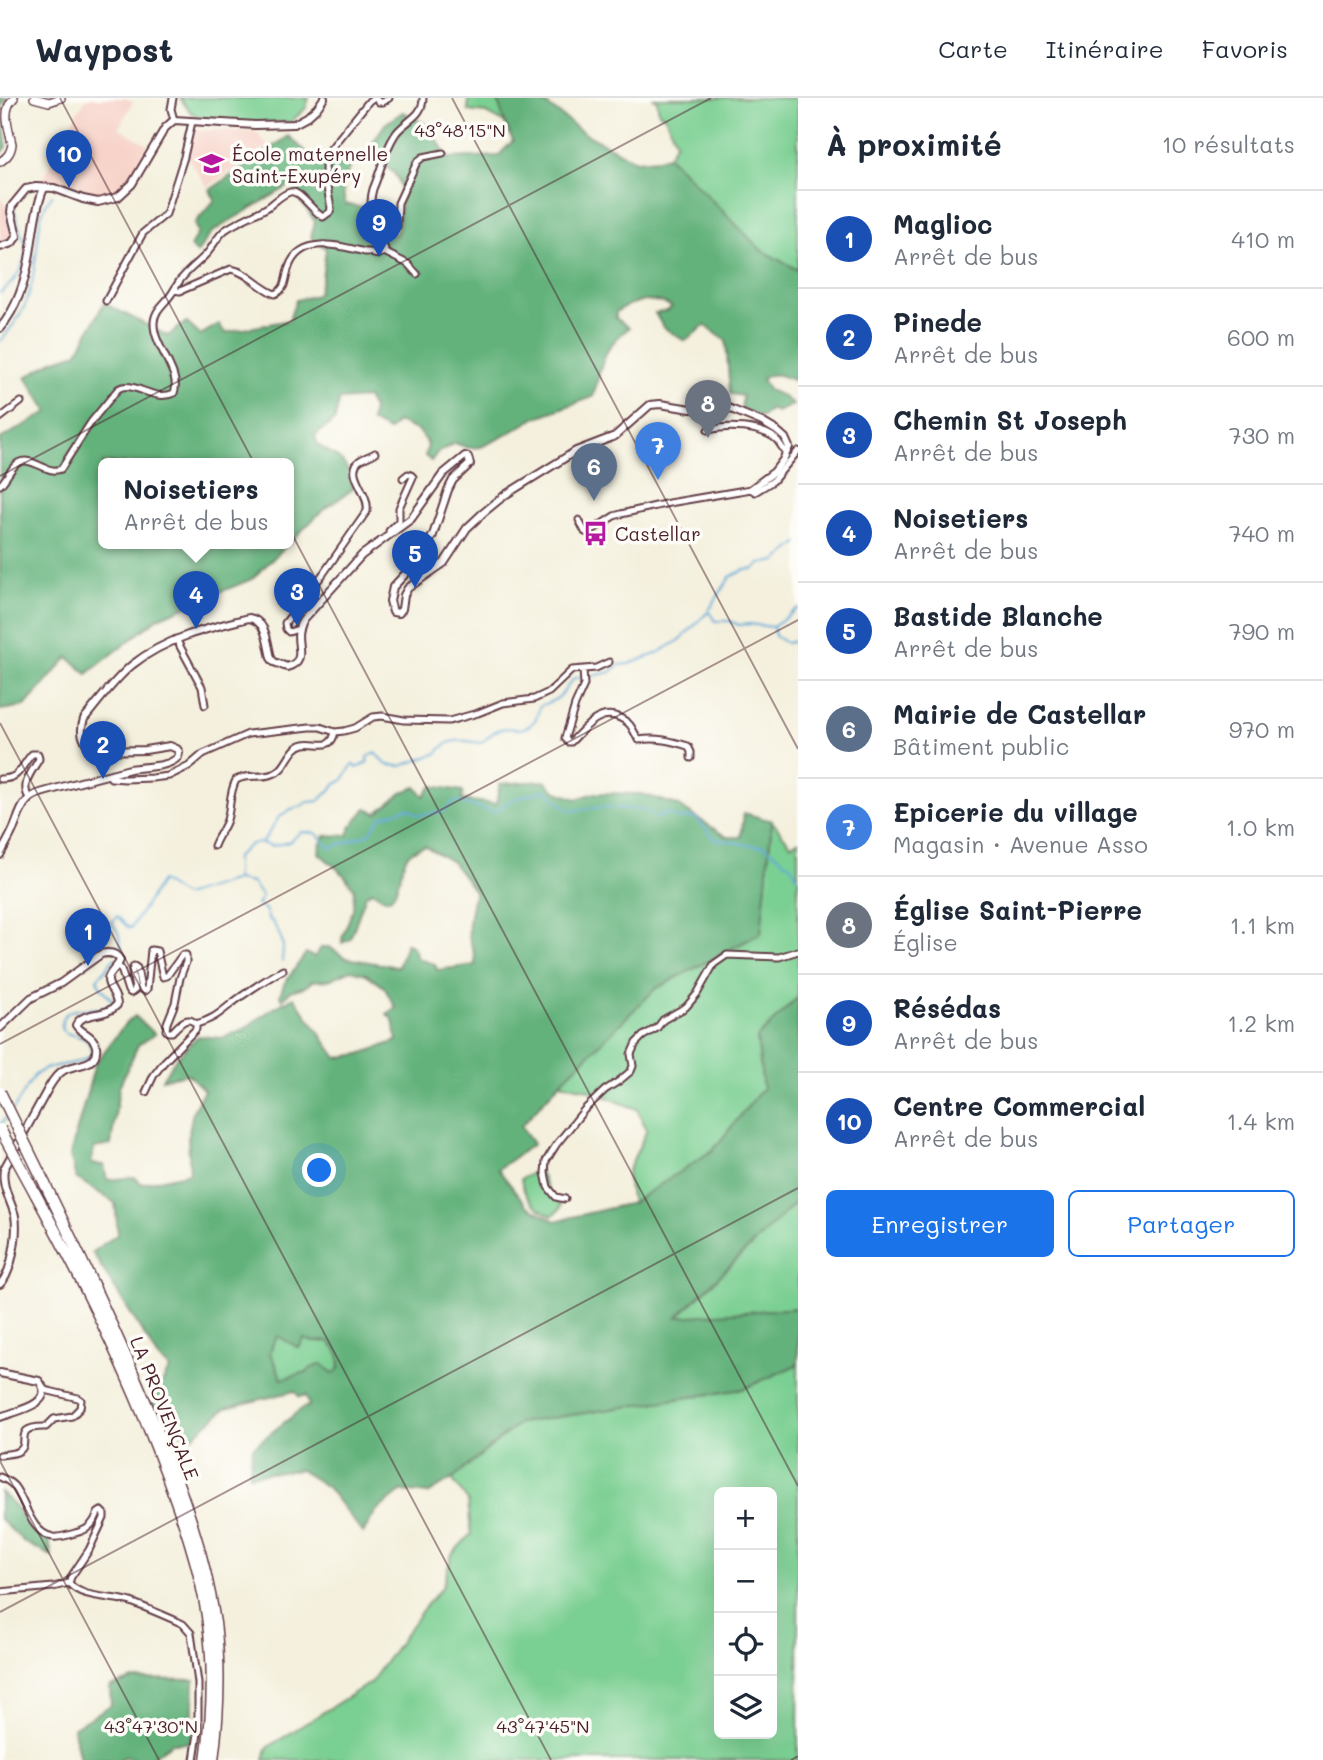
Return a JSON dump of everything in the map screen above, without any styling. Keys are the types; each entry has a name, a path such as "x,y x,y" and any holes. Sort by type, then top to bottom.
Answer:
{"highway":[{"name":"LA PROVENÇALE","path":"0,1092 116,1342 189,1517 206,1574 218,1649 219,1690 213,1760"},
{"name":"LA PROVENÇALE","path":"0,1129 116,1342"},
{"name":"LA PROVENÇALE","path":"155,1435 190,1543 207,1617 212,1688 206,1760"}],"main road":[{"path":"0,164 8,155 12,144 7,106 14,98"},
{"path":"34,98 49,103 61,98"}],"street":[{"path":"173,98 174,120"},
{"path":"0,247 12,243 17,236 11,212 13,202 26,189 54,188 93,201 118,197 132,184 165,128 174,120 294,124 307,117 324,98"},
{"path":"0,485 21,461 31,462 51,471 61,469 91,422 123,386 158,395 168,396 174,393 176,383 156,339 154,323 158,310 179,281 208,253 226,230 290,192 301,196 323,217 330,212 326,182 327,153 369,101 374,98 383,102 389,98"},
{"path":"384,252 374,223 371,196 393,139 399,130 419,113 422,98"},
{"path":"106,301 143,233 166,214 192,122"},
{"path":"370,252 381,237 397,226 398,202 417,162 423,157 443,153"},
{"path":"0,328 20,296 29,261 34,222 44,188"},
{"path":"174,290 180,291 231,269 247,275 275,294 284,286 291,261 304,250 326,244 376,255 384,252 408,264 417,274"},
{"path":"0,418 21,402"},
{"path":"0,855 29,798 56,788 172,762 178,757 177,749 170,746 145,750 97,751 83,738 81,727 84,719 127,670 148,654 176,639 249,618 258,620 263,626 274,662 287,667 298,662 300,656 297,635 303,620 354,564 377,543 411,519 443,474 465,456 470,464 453,480 429,545 394,587 390,601 393,612 402,609 404,595 408,589 444,563 467,528 490,507 524,482 576,451 615,436 650,405 691,409 726,407 777,431 789,443 774,472 751,489 621,514 587,533 579,520"},
{"path":"708,430 734,427 767,433 779,442 786,453"},
{"path":"751,489 755,492 773,481 798,451"},
{"path":"298,629 289,632 285,623 323,575 367,511 367,499 354,474 354,468 359,461 375,453"},
{"path":"389,535 389,531 399,521 399,508 413,477 408,474 403,478"},
{"path":"176,639 202,687 205,705"},
{"path":"109,775 115,779 169,776 189,766 203,754 248,734 310,727 335,732 355,728 373,717 382,716 404,720 449,721 503,703 534,699 549,692 570,672 596,668 609,662"},
{"path":"583,670 584,685 565,738 568,742 595,719 608,714 629,723 639,740 664,739 688,747 691,758"},
{"path":"214,846 226,824 232,788 236,780 250,775 273,775 284,768 299,746 326,744 331,741 335,732"},
{"path":"0,779 16,775 36,752 40,760 25,783 29,798"},
{"path":"118,966 131,993 135,990 132,970 134,965 141,989 147,989 151,950 157,951 159,955 163,977 167,976 182,955 186,955 166,1030 172,1032 187,1019 193,1020 196,1029 164,1062 146,1092"},
{"path":"565,1199 556,1197 548,1187 546,1161 584,1110 631,1071 631,1054 636,1043 657,1028 663,1020 686,1006 697,994 715,964 727,955 779,957 798,951"},
{"path":"0,1028 35,995 61,983 102,954 108,952 120,960 107,980 117,999 117,1005 109,1012 77,1021 78,1029 93,1039 95,1058 65,1069 57,1075 4,1169 3,1182 16,1226 8,1272 6,1279 0,1284"},
{"path":"196,1024 221,1014 236,1000 283,970"},
{"path":"0,1373 39,1381 44,1390 40,1401 0,1417"},
{"path":"0,1455 21,1450 28,1428 46,1427 54,1419 72,1416 80,1408 81,1400 78,1398 44,1390"},
{"path":"0,1477 15,1488 39,1529 50,1537 57,1538 84,1531 94,1523 98,1513 102,1511 104,1514 89,1550 69,1583"},
{"path":"0,1592 69,1583"},
{"path":"69,1583 75,1590 130,1602 176,1620 189,1629 198,1683 198,1733 194,1760"}],"shaded area":[{"path":"87,98 125,98 133,102 119,128 148,145 125,185 107,198 81,194 57,183 42,180"},
{"path":"193,130 255,131 268,146 207,187 188,158"},
{"path":"0,194 11,221 14,238 0,243"}],"green space":[{"path":"0,98 7,98 1,108 7,147 0,155"},
{"path":"180,98 309,98 306,108 291,122 269,122 203,118 190,112"},
{"path":"468,98 497,98 505,123 486,113 468,111"},
{"path":"497,98 538,98 584,133 636,161 668,156 762,251 798,270 798,381 776,374 762,379 768,390 783,396 793,405 777,412 770,409 762,417 741,409 743,396 730,394 726,341 705,325 685,341 663,327 655,313 667,311 672,307 651,301 629,305 616,312 616,318 629,328 608,350 593,397 537,417 481,447 468,448 455,443 438,452 431,461 425,456 428,445 419,431 397,422 389,431 371,422 373,409 367,398 339,400 335,420 315,436 318,445 338,458 346,467 353,489 324,509 294,538 294,458 98,458 98,549 283,549 252,579 158,618 87,674 68,657 25,706 0,710 0,439 48,412 26,377 53,361 77,353 104,303 168,336 186,322 200,335 219,324 225,333 289,320 296,300 317,295 326,249 311,237 315,222 291,185 211,233 197,253 190,247 198,232 194,224 215,200 210,190 289,136 311,157 351,167 342,184 345,204 366,208 373,234 396,234 401,190 395,175 389,169 362,159 385,124 403,112 429,126 448,158 498,156 513,141"},
{"path":"652,98 798,98 798,270 762,251 668,156 676,142 665,116 659,113 657,100"},
{"path":"545,781 555,791 576,799 595,793 642,794 677,805 727,837 741,837 744,813 772,821 761,933 655,989 560,1083 521,1126 533,1144 498,1169 527,1206 555,1221 632,1203 713,1150 763,1088 757,1038 798,997 798,1200 677,1317 798,1308 798,1364 743,1389 519,1423 452,1479 428,1494 402,1491 376,1511 363,1533 327,1487 300,1470 249,1475 253,1447 309,1406 306,1395 299,1397 295,1391 226,1408 192,1437 171,1429 163,1422 152,1402 170,1368 160,1360 92,1252 118,1234 115,1203 76,1178 70,1155 95,1064 125,1024 135,1016 155,1034 138,1045 119,1087 111,1145 94,1148 91,1164 104,1165 107,1180 135,1177 141,1184 190,1173 188,1137 193,1111 204,1090 188,1074 162,1079 176,1058 198,1036 222,1038 244,1029 294,997 337,1058 360,1054 397,1041 393,1020 387,1014 396,1008 384,987 366,974 351,970 329,980 312,981 307,986 291,991 282,999 280,996 284,984 306,953 314,957 322,947 329,947 346,958 398,967 406,943 413,947 418,959 435,964 437,970 475,965 469,932 475,891 452,862 425,846 407,856 397,888 391,897 385,899 372,891 366,895 350,939 342,943 353,909 354,889 343,874 319,853 320,845 325,836 348,835 366,808 377,813 403,792 416,787 424,796 432,786 463,791 462,800 496,804 500,784","holes":["278,1336 299,1348 304,1339 313,1342 329,1341 339,1354 340,1367 334,1374 322,1364 307,1372 282,1379 270,1353 273,1343"]},
{"path":"772,821 791,845 798,841 798,997 757,1038 763,1088 713,1150 632,1203 627,1173 647,1130 637,1109 586,1089 560,1083 655,989 761,933"},
{"path":"539,1169 550,1196 561,1204 560,1209 552,1216 531,1202 522,1186 521,1179"},
{"path":"798,1200 798,1308 677,1318"},
{"path":"278,1336 299,1348 303,1338 313,1342 329,1341 339,1354 340,1367 334,1375 307,1372 282,1379 270,1353"},
{"path":"798,1364 798,1760 264,1760 267,1748 371,1682 423,1609 443,1586 452,1554 471,1534 468,1501 452,1479 519,1423 743,1389"},
{"path":"0,1492 49,1541 52,1556 25,1543 0,1519"},
{"path":"133,1679 194,1680 192,1743 172,1743 148,1760 125,1757 119,1760 80,1760 73,1728 111,1705 110,1687"}],"waterway":[{"path":"0,341 15,322 27,299 41,216 52,195"},
{"path":"0,293 17,276 26,253 25,238 22,237 14,210"},
{"path":"587,677 611,672 619,665 656,654 680,640 708,612 730,577 744,570 754,569 760,564 776,561 798,543"},
{"path":"709,612 715,621 773,627 798,608"},
{"path":"773,627 775,636 786,643 798,641"},
{"path":"262,843 279,817 308,802 319,801 342,781 353,764 357,768 368,762 368,757 375,753 387,765 401,766 438,753 452,742 481,743 500,729 526,727 537,716 539,707 558,698 575,678 581,678"},
{"path":"236,880 236,857 251,844 272,846 289,842 301,832 316,833 330,848 369,834 381,817 408,808 419,815 443,812 455,801 494,812 513,799 546,790 570,811 605,807 647,810 657,818 668,813 676,818 696,818 715,839 765,846 791,866 798,877"},
{"path":"119,953 122,949 118,932 112,922 117,916 131,928 161,881 184,896 236,880 252,883 262,897 257,905 265,910 281,938 282,961"},
{"path":"13,1110 34,1076 41,1071 78,1062 91,1055 87,1041 65,1032 62,1022 69,1012 111,1005 112,1001 97,979 115,958"},
{"path":"0,1125 7,1117"}],"place":[{"name":"École maternelle Saint-Exupéry","path":"212,164"},
{"name":"Centre Commercial","path":"69,188"},
{"name":"Résédas","path":"379,257"},
{"name":"Église Saint-Pierre","path":"708,438"},
{"name":"Epicerie du village","path":"658,480"},
{"name":"Mairie de Castellar","path":"594,501"},
{"name":"Castellar","path":"595,533"},
{"name":"Bastide Blanche","path":"415,588"},
{"name":"Chemin St Joseph","path":"297,626"},
{"name":"Noisetiers","path":"196,629"},
{"name":"Pinede","path":"103,779"},
{"name":"Maglioc","path":"88,966"}]}
